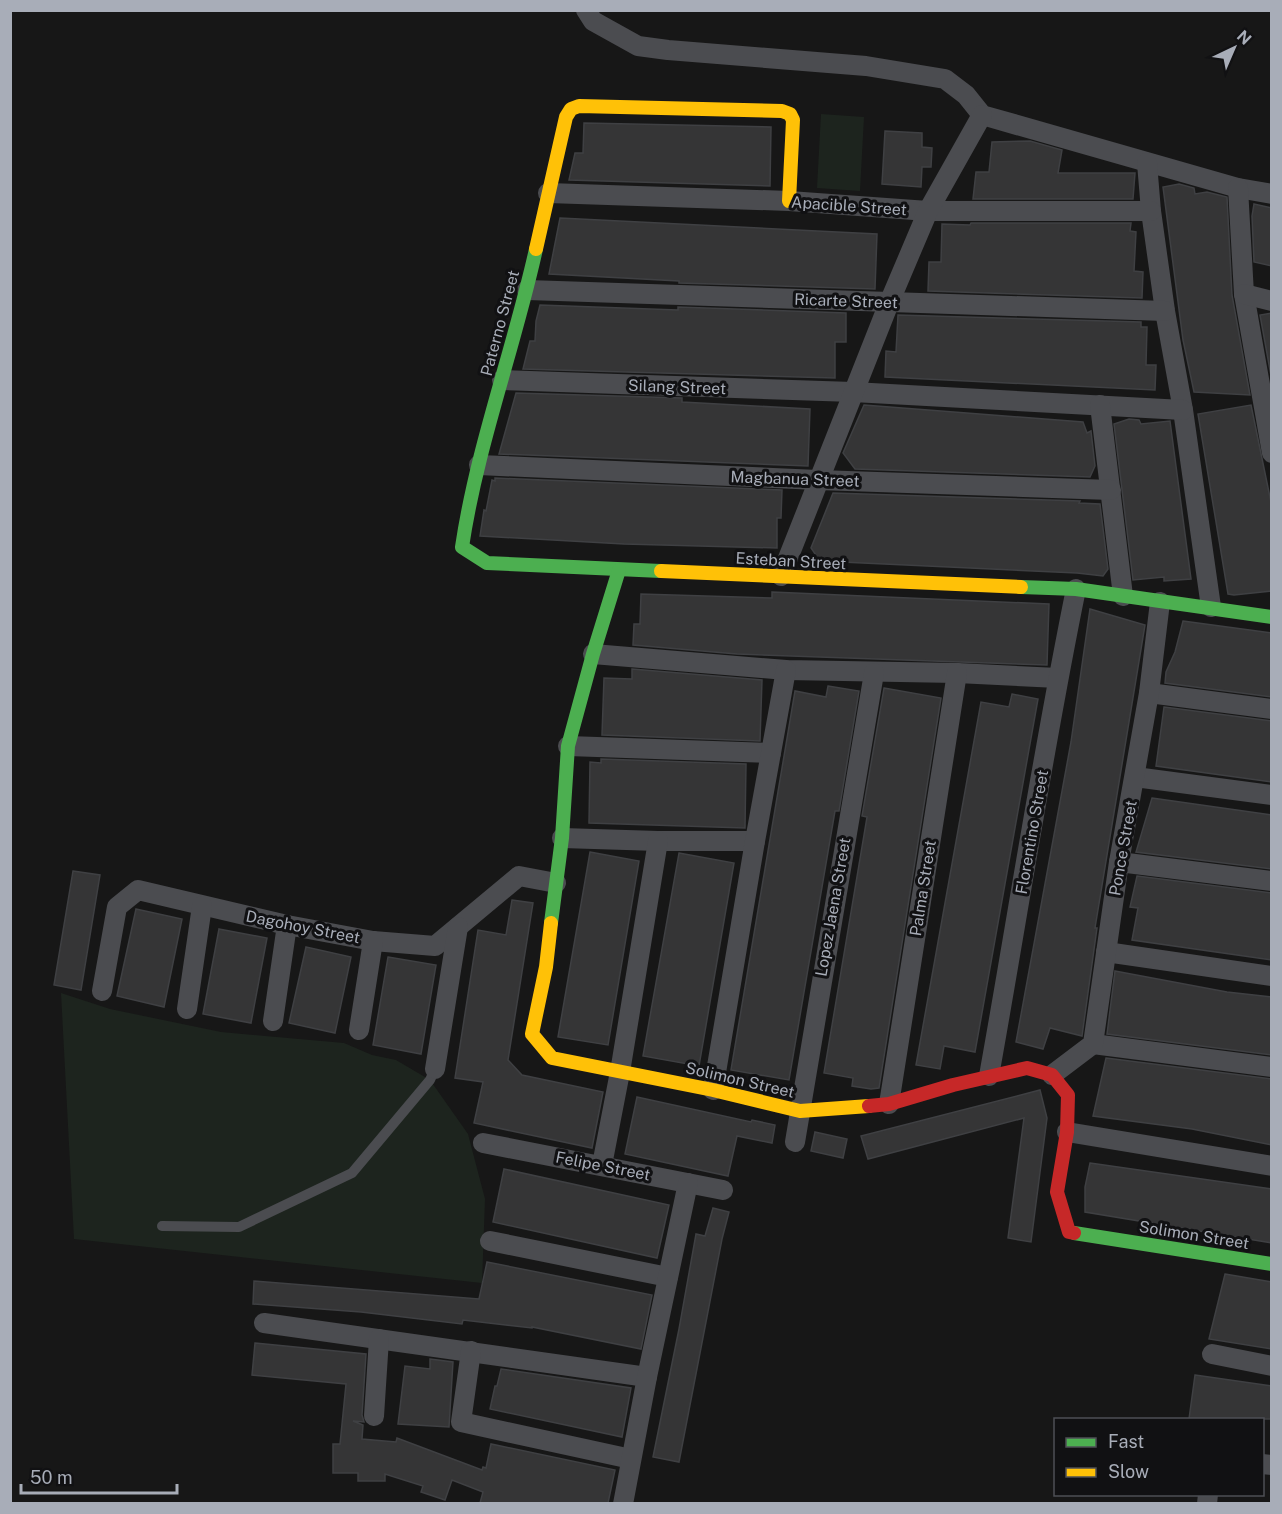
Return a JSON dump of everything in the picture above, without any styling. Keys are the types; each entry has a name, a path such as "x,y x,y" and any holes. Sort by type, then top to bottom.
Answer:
{"street":[{"path":"586,10 593,21 638,46 866,66 945,79 966,95 982,115 1238,188 1272,194"},
{"name":"Paterno Street","path":"462,547 468,506 527,290 566,117 571,109 579,106 782,111 790,114 793,120 789,201"},
{"path":"781,576 853,392 928,211 982,115"},
{"path":"1147,163 1151,211 1165,311 1183,410 1211,608"},
{"path":"1238,188 1244,294 1272,453"},
{"name":"Apacible Street","path":"548,193 789,201 928,211 1151,211"},
{"name":"Ricarte Street","path":"527,290 1165,311"},
{"path":"1244,294 1272,301"},
{"name":"Silang Street","path":"502,380 853,392 1183,410"},
{"path":"1100,405 1123,596"},
{"name":"Magbanua Street","path":"479,465 1111,490"},
{"name":"Esteban Street","path":"462,547 487,563 1076,589 1272,617"},
{"name":"Solimon Street","path":"619,570 592,654 568,746 562,838 546,967 532,1034 552,1058 713,1090 800,1111 889,1104 989,1076 1027,1068 1052,1075 1068,1095 1067,1132 1057,1192 1069,1232 1272,1264"},
{"name":"Florentino Street","path":"989,1076 1058,678 1076,589"},
{"name":"Ponce Street","path":"1093,1044 1119,862 1136,777 1149,693 1160,602"},
{"path":"592,654 786,670 957,673 1058,678"},
{"path":"713,1090 754,841 786,670"},
{"name":"Lopez Jaena Street","path":"795,1143 874,673"},
{"name":"Palma Street","path":"889,1104 957,673"},
{"path":"1149,693 1272,709"},
{"path":"568,746 771,753"},
{"path":"1136,777 1272,795"},
{"path":"562,838 754,841"},
{"path":"602,1166 658,841"},
{"path":"1119,862 1272,881"},
{"name":"Dagohoy Street","path":"102,991 117,907 138,890 287,925 373,941 435,946 519,876 556,883"},
{"path":"187,1010 202,906"},
{"path":"273,1021 287,925"},
{"path":"435,1069 458,927"},
{"path":"359,1030 373,941"},
{"path":"1106,952 1272,976"},
{"path":"1052,1075 1093,1044 1272,1067"},
{"path":"1067,1132 1272,1166"},
{"name":"Felipe Street","path":"483,1143 723,1190"},
{"path":"623,1503 688,1183"},
{"path":"490,1241 668,1277"},
{"path":"264,1323 647,1377"},
{"path":"374,1416 379,1339"},
{"path":"471,1351 461,1422 631,1459"},
{"path":"1212,1354 1272,1366"}],"lane":[{"path":"162,1226 239,1227 352,1173 430,1080 435,1069"}],"shaded area":[{"path":"821,114 864,117 860,191 817,188"},
{"path":"61,993 110,1009 221,1032 344,1043 372,1055 396,1060 430,1080 468,1134 485,1199 482,1283 74,1239"}],"building":[{"path":"584,123 771,127 770,186 569,180 575,153 583,153"},
{"path":"885,131 922,133 922,147 932,148 931,167 922,167 921,187 882,184"},
{"path":"1030,141 1062,150 1058,173 1135,173 1133,199 973,199 976,172 989,172 992,142"},
{"path":"1179,184 1194,188 1195,194 1207,192 1227,197 1232,295 1250,395 1194,392 1183,340 1163,187"},
{"path":"1254,204 1272,208 1272,266 1254,262 1252,216"},
{"path":"560,218 877,234 875,289 679,283 679,281 549,274"},
{"path":"971,223 1131,223 1130,231 1136,232 1134,271 1143,272 1142,298 928,291 929,262 941,262 942,224 970,225"},
{"path":"540,305 846,313 846,342 835,342 835,378 523,369 530,341 535,341"},
{"path":"1272,313 1272,381 1260,315"},
{"path":"898,315 1141,322 1141,327 1147,327 1146,365 1156,365 1155,390 885,377 886,351 896,352"},
{"path":"516,393 682,398 682,402 810,409 808,466 499,454"},
{"path":"864,405 1083,422 1087,433 1091,431 1095,466 1090,477 855,469 843,453"},
{"path":"1251,405 1272,507 1272,591 1234,595 1228,594 1198,414"},
{"path":"1129,419 1139,420 1141,424 1170,421 1191,579 1164,581 1164,577 1133,580 1114,424"},
{"path":"495,478 782,490 781,518 777,518 777,548 624,544 480,536 484,510 486,511 492,480 495,481"},
{"path":"833,493 1080,501 1079,503 1100,504 1108,569 1103,576 820,561 811,548"},
{"path":"772,592 1049,604 1047,665 737,654 633,645 634,624 640,624 641,594 772,598"},
{"path":"1090,609 1145,625 1095,928 1097,928 1082,1036 1050,1028 1043,1049 1016,1042 1071,742"},
{"path":"1183,621 1272,633 1272,697 1165,683 1166,672 1175,652"},
{"path":"632,669 762,680 760,741 602,735 604,678 632,679"},
{"path":"828,686 859,691 839,811 835,811 789,1080 731,1070 795,691 826,697"},
{"path":"884,688 941,698 879,1088 871,1089 852,1086 853,1078 824,1073 867,817 862,816"},
{"path":"1012,694 1038,699 975,1052 944,1046 940,1069 916,1065 981,702 1009,707"},
{"path":"1164,707 1272,721 1272,782 1156,766"},
{"path":"601,759 746,764 745,828 589,823 590,762 601,763"},
{"path":"1152,798 1272,815 1272,869 1136,852"},
{"path":"590,852 639,861 608,1045 558,1037"},
{"path":"679,853 734,863 699,1066 643,1056"},
{"path":"73,871 100,875 81,990 54,985"},
{"path":"1137,876 1272,893 1272,960 1132,940 1138,908 1130,907"},
{"path":"512,900 533,903 508,1060 522,1075 603,1092 592,1148 474,1123 483,1082 455,1078 478,930 506,935"},
{"path":"136,909 182,919 164,1007 117,996"},
{"path":"219,929 267,938 251,1023 203,1014"},
{"path":"306,947 351,957 335,1033 289,1023"},
{"path":"388,957 436,965 421,1054 373,1045"},
{"path":"1115,971 1227,992 1272,997 1272,1055 1107,1034"},
{"path":"1106,1058 1272,1079 1272,1145 1192,1129 1093,1116"},
{"path":"1040,1090 1047,1118 1031,1242 1008,1238 1024,1118 868,1159 861,1136"},
{"path":"637,1097 751,1122 752,1120 775,1125 772,1143 737,1136 728,1176 625,1154"},
{"path":"815,1132 847,1139 843,1158 811,1151"},
{"path":"1090,1163 1272,1189 1272,1243 1085,1212 1085,1187"},
{"path":"504,1169 669,1205 657,1258 493,1222"},
{"path":"713,1208 729,1212 679,1462 653,1457 696,1234 705,1236"},
{"path":"487,1262 652,1295 641,1349 532,1327 463,1320 462,1324 361,1312 253,1304 254,1281 479,1299"},
{"path":"1225,1274 1272,1282 1272,1349 1209,1339"},
{"path":"255,1343 366,1354 362,1415 364,1422 353,1421 363,1425 362,1439 396,1442 397,1438 482,1470 483,1467 486,1468 491,1444 615,1470 608,1503 480,1503 483,1492 452,1480 445,1500 421,1492 423,1486 385,1474 385,1481 358,1481 358,1473 333,1473 333,1444 340,1444 346,1384 252,1375"},
{"path":"430,1359 453,1362 449,1427 398,1424 405,1366 430,1369"},
{"path":"501,1369 631,1388 622,1437 490,1409"},
{"path":"1195,1375 1272,1386 1272,1419 1189,1418"}],"traffic: fast":[{"path":"536,249 486,435 462,547 487,563 661,571"},
{"path":"551,923 562,838 568,746 619,570"},
{"path":"1021,587 1076,589 1272,617"},
{"path":"1074,1233 1272,1264"}],"traffic: slow":[{"path":"536,249 566,117 571,109 579,106 782,111 790,114 793,120 789,201"},
{"path":"661,571 1021,587"},
{"path":"551,923 546,967 532,1034 552,1058 713,1090 800,1111 869,1106"}],"traffic: jam":[{"path":"869,1106 889,1104 953,1085 1027,1068 1052,1075 1068,1095 1067,1132 1057,1192 1069,1232 1074,1233"}]}
